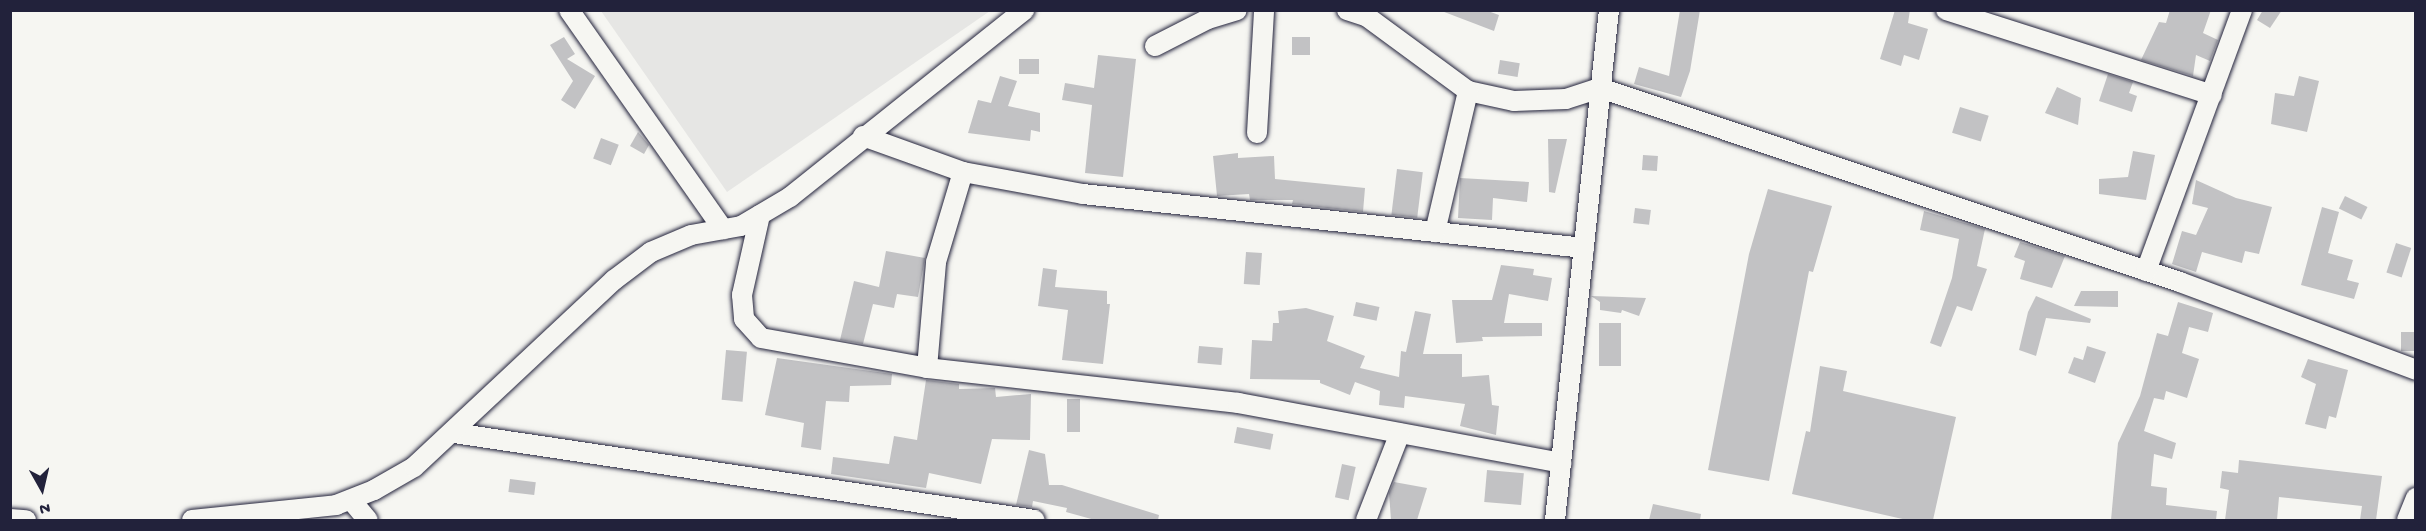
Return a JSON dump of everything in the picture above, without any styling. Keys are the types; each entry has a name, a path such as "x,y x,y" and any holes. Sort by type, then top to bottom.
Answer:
{"street":[{"path":"568,10 723,229"},
{"path":"192,520 292,515 336,505 351,500 414,467 454,433 614,280 651,252 691,235 741,225 790,197 862,136 1024,10"},
{"path":"1155,46 1208,19 1237,10"},
{"path":"1257,134 1264,10"},
{"path":"1347,10 1366,16 1468,91 1514,101 1566,99 1600,88 2146,271 2415,370"},
{"path":"1555,520 1608,10"},
{"path":"1946,10 2212,95"},
{"path":"2146,271 2242,10"},
{"path":"1435,232 1468,91"},
{"path":"862,136 963,172 1083,194 1584,248"},
{"path":"927,368 936,262 963,172"},
{"path":"760,215 742,295 744,319 761,338 927,368 1238,403 1561,463"},
{"path":"454,433 1035,520"},
{"path":"1366,520 1400,433"},
{"path":"2407,520 2415,498"},
{"path":"351,500 368,520"},
{"path":"10,519 26,520"}],"shaded area":[{"path":"601,11 990,11 727,192"}],"building":[{"path":"1439,10 1485,10 1499,15 1494,31"},
{"path":"1680,10 1700,10 1690,71 1681,97 1634,84 1639,67 1669,76"},
{"path":"1895,10 1910,10 1908,23 1928,29 1919,60 1904,55 1901,66 1880,59"},
{"path":"2170,10 2211,10 2203,33 2218,40 2210,61 2196,55 2193,76 2141,60 2159,22 2166,23"},
{"path":"2263,10 2282,10 2270,28 2257,20"},
{"path":"564,37 575,54 567,59 595,76 575,109 561,100 573,81 550,45"},
{"path":"1292,37 1310,37 1310,55 1292,55"},
{"path":"1098,55 1136,59 1123,177 1085,173 1092,105 1062,100 1065,83 1094,88"},
{"path":"1019,59 1039,59 1039,74 1019,74"},
{"path":"1500,60 1520,63 1518,77 1498,74"},
{"path":"2108,74 2133,82 2129,93 2137,96 2132,112 2099,101"},
{"path":"1000,76 1017,81 1008,106 1040,113 1040,132 1031,130 1030,141 968,133 978,100 991,103"},
{"path":"2299,76 2319,81 2307,132 2271,124 2275,93 2294,96"},
{"path":"2057,87 2081,98 2078,125 2045,113"},
{"path":"1960,107 1989,116 1981,142 1952,133"},
{"path":"638,132 649,145 644,154 630,146"},
{"path":"601,138 619,145 611,165 593,159"},
{"path":"1548,139 1567,139 1555,193 1549,192"},
{"path":"2133,151 2155,155 2146,200 2099,194 2099,179 2128,177"},
{"path":"1238,153 1238,158 1274,156 1275,179 1365,188 1363,212 1292,204 1293,200 1250,200 1249,194 1217,196 1213,156"},
{"path":"1643,155 1658,156 1657,171 1642,170"},
{"path":"1397,169 1423,172 1417,218 1391,215"},
{"path":"1460,178 1529,182 1527,202 1493,198 1492,220 1458,218"},
{"path":"2196,180 2236,198 2272,207 2259,254 2245,251 2242,263 2202,252 2196,272 2172,264 2182,231 2196,235 2208,208 2192,204"},
{"path":"1768,189 1832,206 1813,272 1809,271 1769,481 1708,470 1749,254"},
{"path":"2345,196 2367,207 2361,220 2339,209"},
{"path":"2322,207 2339,212 2328,253 2353,260 2347,280 2359,283 2354,299 2301,285"},
{"path":"1635,208 1651,210 1649,225 1633,223"},
{"path":"1924,211 1985,229 1977,266 1987,269 1972,311 1957,306 1941,347 1930,343 1952,278 1959,239 1920,230"},
{"path":"2020,242 2065,256 2052,288 2020,279 2025,261 2014,257"},
{"path":"2396,243 2411,248 2402,277 2386,272"},
{"path":"886,251 925,258 918,297 897,294 894,308 873,304 863,344 840,340 854,281 879,287"},
{"path":"1246,252 1262,253 1260,285 1244,284"},
{"path":"1501,265 1534,269 1533,275 1552,278 1548,301 1509,294 1504,323 1542,323 1542,336 1482,337 1483,341 1456,343 1452,300 1492,300"},
{"path":"1043,268 1057,270 1055,287 1107,291 1107,304 1110,304 1103,364 1062,360 1068,310 1038,306"},
{"path":"2081,291 2118,291 2118,307 2074,306"},
{"path":"1591,296 1646,298 1639,316 1622,310 1621,313 1600,310 1600,302"},
{"path":"2036,296 2091,319 2090,323 2046,318 2036,356 2019,350 2028,312"},
{"path":"1356,302 1379,307 1377,321 1353,316"},
{"path":"2178,302 2213,313 2208,332 2189,327 2182,353 2199,359 2187,398 2166,391 2164,400 2154,398 2144,431 2176,443 2172,459 2154,454 2151,486 2167,488 2166,505 2217,511 2216,520 2111,520 2118,443 2140,396 2157,333 2168,336"},
{"path":"1306,308 1334,316 1327,341 1365,356 1360,368 1399,377 1401,351 1406,352 1415,311 1431,314 1423,354 1462,354 1462,377 1489,375 1492,405 1499,406 1496,435 1460,426 1465,404 1405,396 1404,408 1379,405 1380,391 1355,382 1350,395 1320,383 1320,380 1250,379 1252,340 1272,341 1273,323 1279,323 1278,311"},
{"path":"1599,323 1621,323 1621,366 1599,366"},
{"path":"2401,332 2415,332 2415,351 2401,351"},
{"path":"1199,346 1223,348 1221,365 1198,363"},
{"path":"2087,346 2106,352 2095,383 2068,373 2074,357 2083,360"},
{"path":"726,350 747,352 743,402 722,400"},
{"path":"777,358 892,374 891,385 850,386 849,402 826,401 821,450 801,447 804,423 765,415"},
{"path":"2308,359 2348,370 2336,418 2329,416 2326,429 2305,424 2316,384 2301,377"},
{"path":"1820,366 1847,371 1843,391 1956,417 1933,520 1907,520 1792,494 1806,431 1810,432"},
{"path":"926,380 959,384 959,389 995,388 996,397 1031,394 1030,440 992,439 981,484 929,473 926,488 831,474 833,457 889,464 894,436 917,440"},
{"path":"1067,399 1080,399 1080,432 1067,432"},
{"path":"1237,427 1273,434 1270,450 1234,443"},
{"path":"1029,450 1045,454 1049,485 1062,485 1159,515 1158,520 1095,520 1066,512 1067,508 1033,501 1032,507 1016,505"},
{"path":"2239,460 2382,476 2376,520 2360,520 2362,506 2279,497 2277,520 2225,520 2229,490 2220,488 2222,471 2238,473"},
{"path":"1342,464 1356,467 1349,500 1335,497"},
{"path":"1487,470 1524,473 1521,505 1484,502"},
{"path":"510,479 536,482 534,495 508,492"},
{"path":"1394,482 1427,488 1417,520 1391,520 1389,493"},
{"path":"1653,504 1701,514 1700,520 1649,520"}]}
